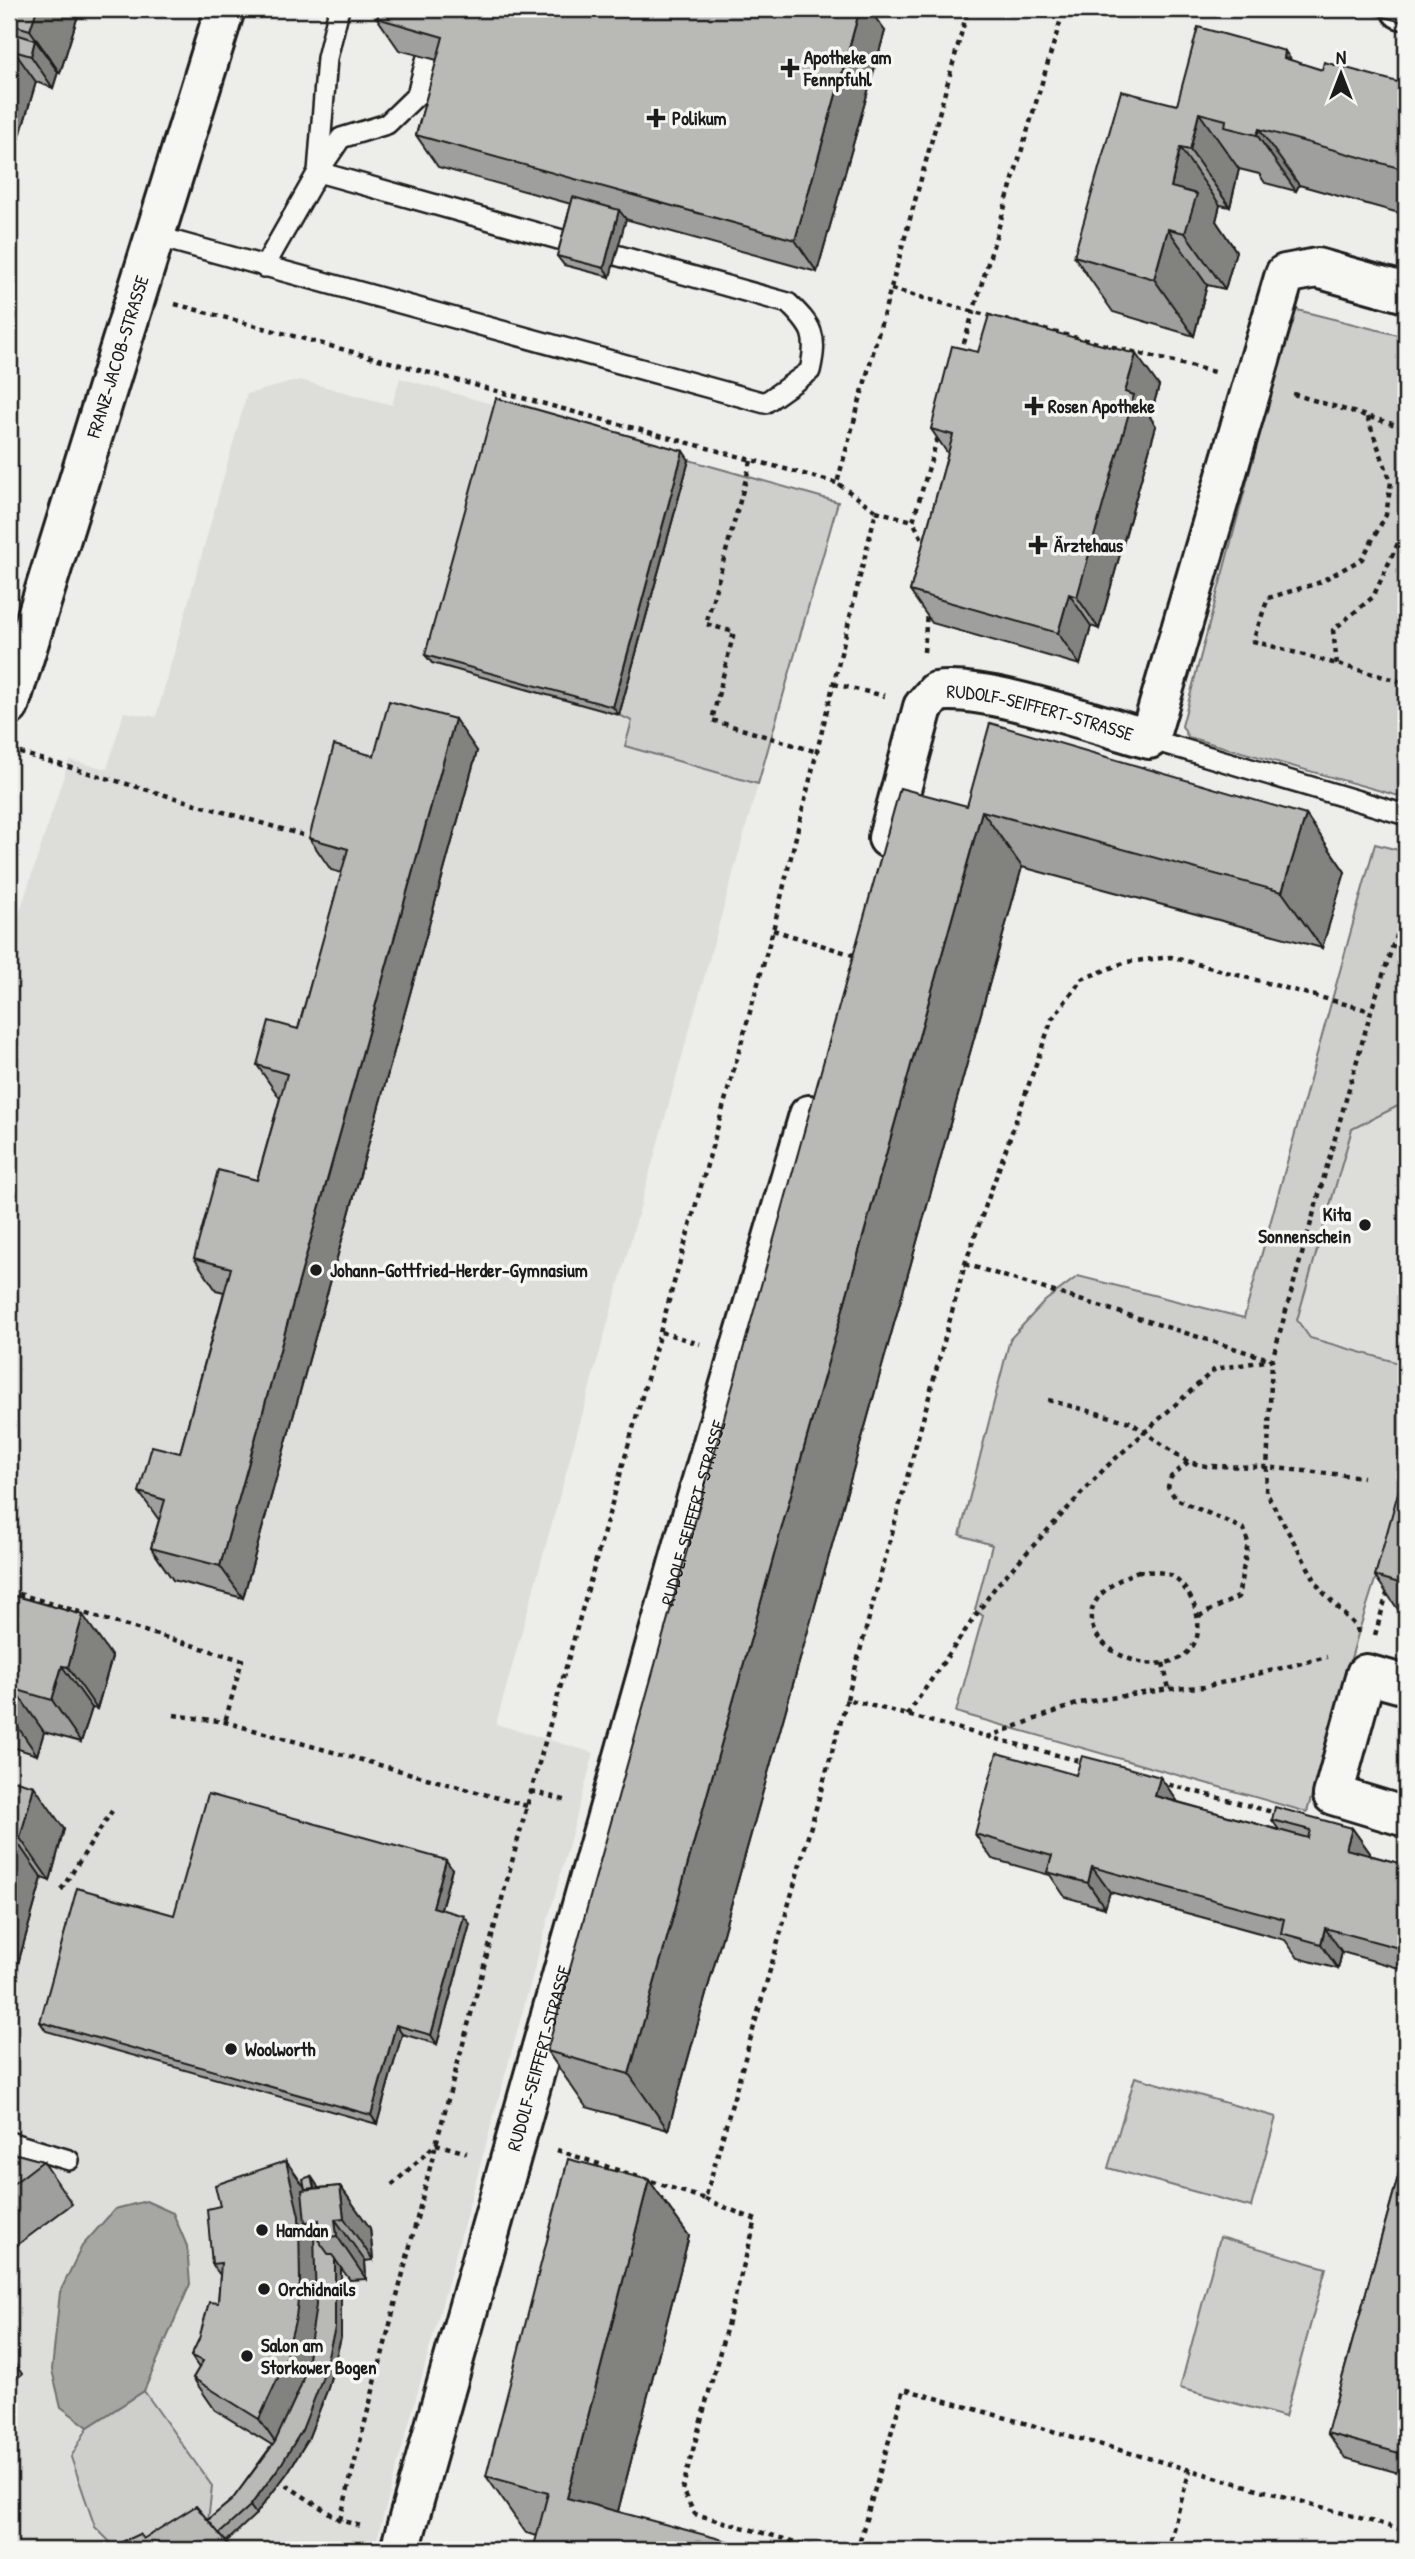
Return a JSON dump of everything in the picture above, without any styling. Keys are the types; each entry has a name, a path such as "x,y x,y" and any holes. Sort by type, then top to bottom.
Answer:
{"street":[{"name":"FRANZ-JACOB-STRASSE","path":"9,706 225,9"},
{"path":"1401,9 1406,10"},
{"name":"RUDOLF-SEIFFERT-STRASSE","path":"877,877 923,707 936,692 955,689 967,691 1149,739 1285,274 1317,268 1406,293"},
{"name":"RUDOLF-SEIFFERT-STRASSE","path":"400,2550 700,1487 821,1075"},
{"path":"1406,1685 1350,1665 1333,1795 1406,1817"}],"lane":[{"path":"318,172 327,58 339,9"},
{"path":"264,267 318,172 341,138 387,124 417,95 427,57"},
{"path":"155,236 765,403 810,371 814,351 812,329 788,303 318,172"},
{"name":"RUDOLF-SEIFFERT-STRASSE","path":"1149,739 1406,816"},
{"path":"9,2142 69,2160"}],"path":[{"path":"837,483 968,9"},
{"path":"958,364 1064,9"},
{"path":"891,289 1252,381 1406,428"},
{"path":"137,294 837,483 876,511 914,521"},
{"path":"1366,416 1391,482 1386,514 1362,559 1318,583 1268,598 1252,641 1406,683"},
{"path":"931,558 914,521 939,429"},
{"path":"751,461 706,624 734,632 712,720 817,752"},
{"path":"286,2485 340,2519 436,2144 527,1806 773,930 876,511"},
{"path":"1337,664 1333,630 1373,597 1399,541 1406,534"},
{"path":"929,603 924,625 923,663 936,692"},
{"path":"9,749 306,836"},
{"path":"1357,1628 1320,1589 1266,1492 1272,1360 1371,1011 1406,906"},
{"path":"773,930 856,956"},
{"path":"705,2199 848,1699 965,1264 1052,1018 1082,979 1126,962 1171,957 1371,1011"},
{"path":"965,1264 1272,1360"},
{"path":"907,1715 996,1586 1105,1468 1215,1369 1272,1360"},
{"path":"1048,1400 1130,1422 1188,1462 1206,1466 1266,1467 1363,1477"},
{"path":"1188,1462 1171,1477 1168,1487 1176,1499 1244,1528 1248,1543 1238,1597 1199,1616"},
{"path":"1138,1571 1168,1574 1179,1582 1199,1616 1199,1636 1189,1652 1177,1660 1163,1663 1115,1655 1103,1646 1095,1632 1091,1614 1095,1600 1113,1581 1138,1571"},
{"path":"1350,1665 1388,1587"},
{"path":"9,1591 242,1660 225,1722"},
{"path":"1349,1637 1357,1628"},
{"path":"1350,1665 1357,1628"},
{"path":"1163,1663 1169,1689"},
{"path":"987,1737 1079,1703 1350,1665"},
{"path":"848,1699 1091,1764"},
{"path":"174,1715 225,1722 527,1806"},
{"path":"1156,1781 1299,1819 1315,1812 1333,1795"},
{"path":"61,1890 112,1811"},
{"path":"392,2185 436,2144 513,2151 705,2199 756,2220 682,2490 695,2514 824,2550"},
{"path":"857,2550 904,2389 1406,2530"},
{"path":"1167,2550 1190,2470"}],"shaded area":[{"path":"1293,309 1406,337 1406,798 1188,737 1182,726"},
{"name":"Johann-Gottfried-Herder-Gymnasium","path":"400,378 689,460 619,715 632,721 625,746 758,784 496,1724 594,1753 374,2550 9,2550 9,945 69,760 107,769 124,712 156,717 247,394 300,380 392,405"},
{"path":"689,460 838,502 758,784 625,746 632,721 619,715"},
{"path":"1375,844 1406,852 1406,1083 1400,1105 1352,1129 1297,1320 1310,1338 1406,1365 1406,1482 1358,1634 1307,1812 956,1712 983,1616 975,1610 992,1545 960,1535 1010,1339 1045,1301 1078,1276 1244,1318"},
{"name":"Kita Sonnenschein","path":"1406,1083 1406,1365 1310,1338 1297,1320 1352,1129 1400,1105"},
{"path":"1135,2077 1276,2117 1251,2207 1108,2168"},
{"path":"146,2201 173,2213 187,2246 190,2284 144,2391 88,2427 61,2407 52,2370 60,2292 82,2246 115,2209"},
{"path":"1220,2237 1326,2268 1285,2417 1180,2388"},
{"path":"144,2391 212,2486 207,2531 117,2549 95,2527 71,2457 88,2427"}],"building":[{"path":"9,9 37,9 30,30 9,24"},
{"name":"Polikum","path":"380,9 860,9 795,240 416,135 443,37 377,18"},
{"path":"1198,27 1285,51 1284,58 1322,70 1324,62 1405,84 1406,170 1259,129 1257,135 1225,127 1226,120 1199,113 1190,150 1180,148 1171,187 1197,194 1185,233 1168,229 1154,279 1074,256 1121,91 1177,105"},
{"path":"9,32 35,40 31,56 14,51 9,69"},
{"path":"573,197 619,210 604,268 557,256"},
{"name":"Ärztehaus","path":"989,315 1136,354 1125,392 1134,395 1077,597 1069,594 1058,633 910,591 953,435 931,429 952,346 978,352"},
{"path":"496,398 683,451 613,707 425,655"},
{"path":"389,701 455,719 220,1566 151,1548 165,1500 139,1492 152,1446 180,1453 231,1268 194,1258 218,1170 257,1180 287,1074 257,1065 269,1021 298,1029 348,849 309,838 334,745 374,756"},
{"path":"990,723 1306,815 1282,892 982,811 629,2074 547,2051 900,788 967,806"},
{"path":"1401,1482 1406,1484 1406,1585 1375,1576"},
{"path":"9,1594 83,1615 68,1667 62,1666 52,1700 14,1689 9,1707"},
{"path":"997,1753 1076,1775 1082,1756 1121,1766 1160,1777 1155,1796 1308,1838 1310,1830 1272,1820 1275,1807 1352,1828 1346,1849 1406,1865 1406,1950 1325,1928 1321,1944 1281,1933 1284,1919 1092,1867 1088,1883 1047,1872 1052,1856 975,1834"},
{"path":"9,1779 34,1786 20,1838 13,1836 9,1850"},
{"path":"208,1794 446,1860 433,1907 464,1916 431,2035 396,2025 371,2115 40,2022 77,1888 174,1915"},
{"path":"1406,2148 1406,2455 1327,2433"},
{"path":"9,2152 43,2161 9,2187"},
{"path":"568,2159 649,2180 567,2498 761,2550 533,2550 548,2493 486,2476"},
{"path":"286,2161 299,2216 300,2282 296,2317 284,2365 259,2419 193,2378 203,2361 191,2356 199,2339 209,2302 218,2303 221,2263 212,2264 207,2209 220,2206 215,2185"},
{"path":"311,2176 314,2188 305,2189 303,2179"},
{"path":"340,2186 344,2218 335,2219 337,2236 320,2238 319,2220 305,2222 302,2190"},
{"path":"314,2234 335,2259 335,2328 322,2379 302,2430 282,2463 250,2506 219,2534 208,2520 232,2500 275,2442 300,2388 307,2365 316,2305"},
{"path":"196,2506 233,2550 109,2550 139,2534 143,2539"}],"tram line":[{"path":"1355,9 1406,23"}],"place":[{"name":"Apotheke am Fennpfuhl","path":"790,68"},
{"name":"Polikum","path":"656,118"},
{"name":"Rosen Apotheke","path":"1034,406"},
{"name":"Ärztehaus","path":"1038,545"},
{"name":"Kita Sonnenschein","path":"1365,1225"},
{"name":"Johann-Gottfried-Herder-Gymnasium","path":"316,1270"},
{"name":"Woolworth","path":"231,2049"},
{"name":"Hamdan","path":"262,2230"},
{"name":"Orchidnails","path":"264,2289"},
{"name":"Salon am Storkower Bogen","path":"247,2356"}]}
